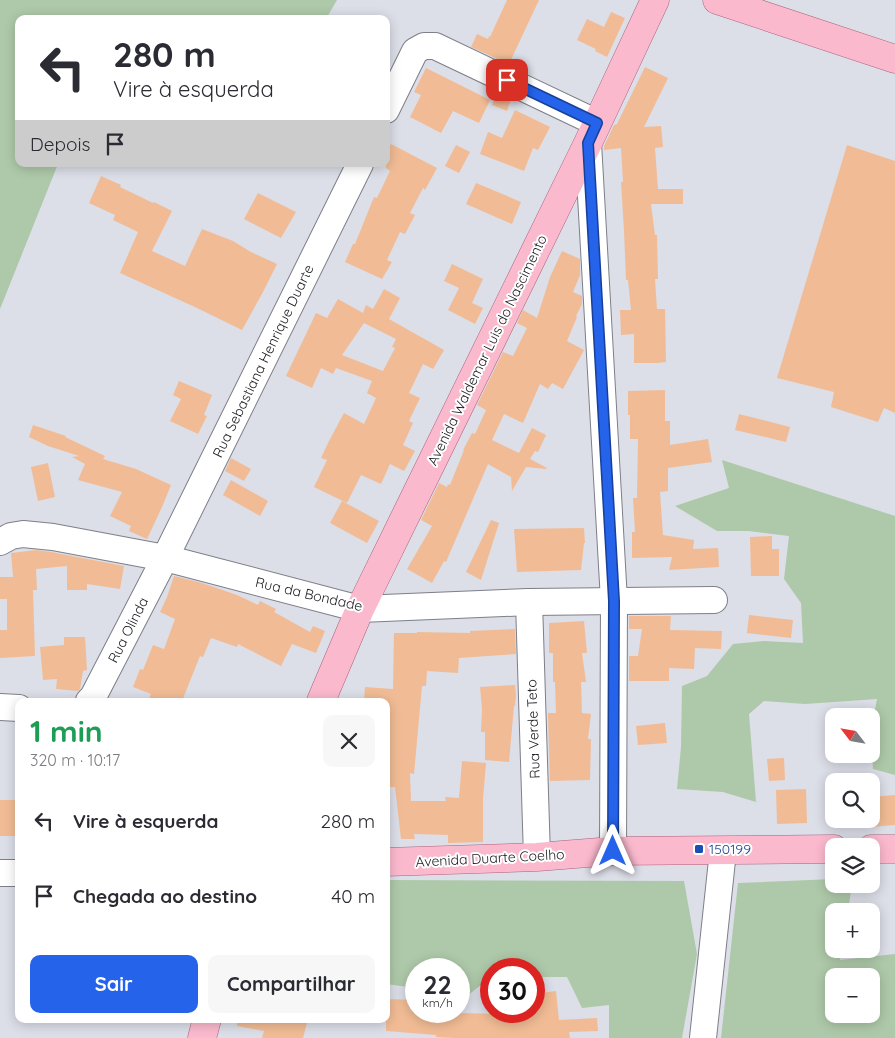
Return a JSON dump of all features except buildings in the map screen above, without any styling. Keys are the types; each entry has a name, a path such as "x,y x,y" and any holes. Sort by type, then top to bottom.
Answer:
{"main road":[{"name":"Avenida Waldemar Luis do Nascimento","path":"322,698 360,609 655,0"},
{"path":"717,0 895,59"},
{"path":"880,849 895,849"},
{"name":"Avenida Duarte Coelho","path":"390,862 537,857 613,851 825,850"},
{"path":"202,1038 206,1023"}],"street":[{"path":"390,102 416,51 424,46 435,46 592,133 614,601 613,851"},
{"name":"Rua Sebastiana Henrique Duarte","path":"165,558 359,167"},
{"name":"Rua da Bondade","path":"0,542 11,536 23,534 53,537 165,558 360,609 529,602 714,600"},
{"name":"Rua Olinda","path":"92,698 165,558"},
{"name":"Rua Verde Teto","path":"529,602 537,857"},
{"path":"0,707 15,708"},
{"path":"703,1038 723,851"},
{"path":"0,872 15,873"}],"green space":[{"path":"0,0 337,0 328,15 15,15 15,167 57,167 0,309"},
{"path":"722,460 895,516 895,775 873,769 873,763 880,763 880,708 875,708 877,699 805,704 764,701 749,714 756,802 723,792 677,789 681,747 682,686 707,676 733,644 764,641 803,643 801,603 784,579 789,536 749,531 717,531 675,506 729,488"},
{"path":"825,879 825,893 851,893 849,903 825,903 825,958 840,958 840,960 880,958 880,956 895,954 895,1038 721,1038 738,883"},
{"path":"390,880 684,881 697,954 682,1038 609,1038 609,1005 582,1008 567,977 545,977 545,958 480,958 480,986 470,994 470,958 405,958 405,987 390,985"}],"place":[{"name":"150199","path":"699,849"}],"route":[{"path":"507,80 597,123 588,143 614,601 613,851"}]}
